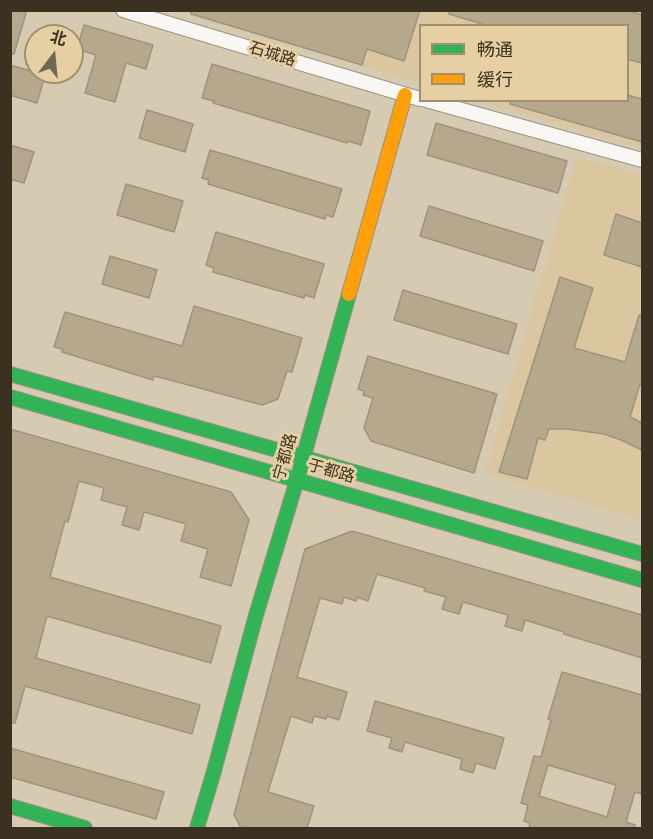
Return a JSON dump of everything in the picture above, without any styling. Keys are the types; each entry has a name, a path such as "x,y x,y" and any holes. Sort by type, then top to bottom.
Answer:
{"main road":[{"name":"宁都路","path":"197,828 405,95"},
{"name":"于都路","path":"10,374 642,554"},
{"name":"于都路","path":"10,397 642,580"},
{"path":"10,806 85,828"}],"street":[{"name":"石城路","path":"123,10 419,99"},
{"path":"433,102 642,160"}],"shaded area":[{"path":"173,11 642,11 642,149 482,102 629,102 629,24 419,24 419,83"},
{"path":"577,157 642,175 642,520 485,473"}],"building":[{"path":"10,10 27,10 14,54 10,54"},
{"path":"191,10 420,10 404,61 367,49 362,65 191,14"},
{"path":"450,10 627,10 642,15 642,63 629,60 629,24 482,24 449,14"},
{"path":"84,25 153,45 146,69 126,63 115,102 85,93 96,55 84,51"},
{"path":"212,64 370,111 361,145 348,141 347,143 202,98"},
{"path":"10,65 24,69 24,84 42,84 37,103 10,95"},
{"path":"629,96 642,99 642,142 510,104 510,102 629,102"},
{"path":"147,110 193,124 185,152 139,138"},
{"path":"436,123 567,161 558,193 427,155"},
{"path":"10,145 34,152 24,183 10,179"},
{"path":"210,150 342,189 333,217 326,215 325,219 208,184 209,180 202,178"},
{"path":"126,184 183,201 174,232 117,215"},
{"path":"429,206 543,241 534,271 420,236"},
{"path":"616,214 642,223 642,267 604,255"},
{"path":"216,232 324,264 314,298 305,295 304,298 213,272 214,268 206,265"},
{"path":"110,256 157,270 149,298 102,284"},
{"path":"560,277 593,288 574,348 625,362 639,315 642,315 642,385 640,384 630,417 642,423 642,450 604,434 549,429 545,440 538,438 527,479 499,472"},
{"path":"403,290 517,324 508,354 394,320"},
{"path":"194,306 302,338 292,372 287,371 278,399 262,405 154,376 153,380 62,352 63,349 54,347 65,312 182,346"},
{"path":"368,356 497,394 474,473 371,441 364,428 373,398 363,395 364,391 358,389"},
{"path":"10,429 231,492 249,520 231,586 200,577 208,549 181,541 186,524 144,512 139,530 122,525 127,507 101,500 104,488 79,481 68,522 65,521 50,577 221,626 211,663 47,616 36,658 200,705 192,734 25,686 15,723 10,723"},
{"path":"352,531 642,615 642,658 525,620 522,631 505,626 508,615 463,602 459,614 442,609 446,597 424,591 425,588 377,574 368,601 357,597 356,601 344,597 342,604 320,598 297,677 347,692 339,720 327,716 326,719 314,716 312,723 291,716 268,792 314,806 307,828 241,828 234,815 305,549"},
{"path":"562,672 642,695 642,794 635,792 626,822 635,825 634,828 529,828 530,823 524,821 528,805 521,803 534,756 541,757 551,720 548,719","holes":["548,765 616,785 607,817 539,796"]},
{"path":"375,701 504,738 495,769 476,763 473,773 460,769 462,759 405,742 402,752 389,748 392,738 367,731"},
{"path":"10,748 164,792 156,819 10,777"}],"traffic: fast":[{"path":"197,828 349,294"},
{"path":"10,374 642,554"},
{"path":"10,397 642,580"},
{"path":"10,806 85,828"}],"traffic: slow":[{"path":"349,294 405,95"}]}
